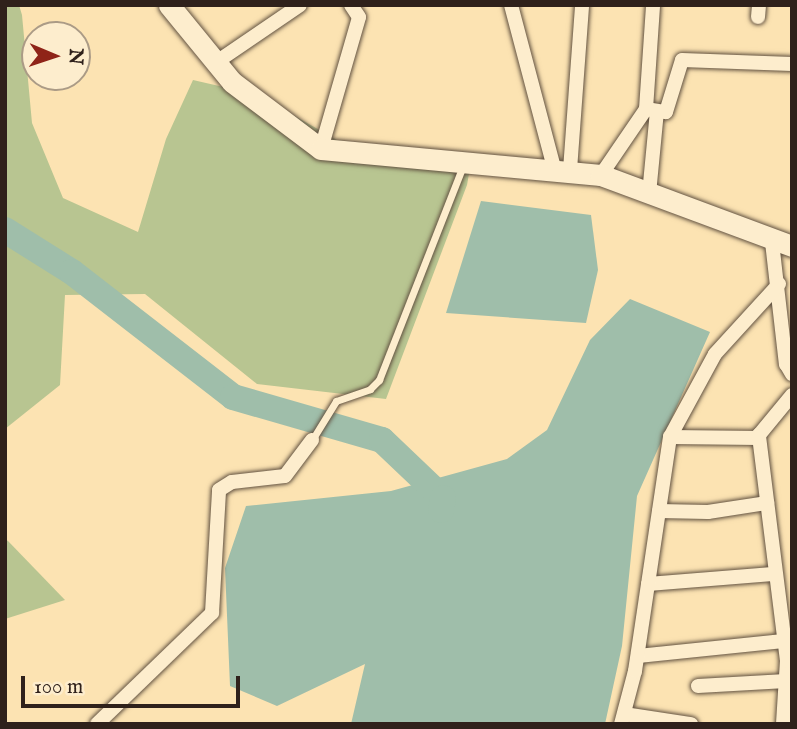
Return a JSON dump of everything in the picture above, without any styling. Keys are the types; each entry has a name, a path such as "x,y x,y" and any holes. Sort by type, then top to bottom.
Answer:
{"street":[{"path":"169,5 218,61 232,82 321,149 463,165 562,169 601,175 782,244 779,284 792,374"},
{"path":"218,61 300,5"},
{"path":"321,149 359,17 351,5"},
{"path":"510,5 562,169"},
{"path":"562,169 582,5"},
{"path":"649,194 653,5"},
{"path":"652,110 666,112 682,60 792,64"},
{"path":"601,175 652,110"},
{"path":"691,724 623,719 638,656 670,438 715,354 779,284"},
{"path":"783,724 786,681 783,641 773,575 759,438 792,395"},
{"path":"670,438 759,438"},
{"path":"97,724 212,613 219,489 232,482 285,476 312,440"},
{"path":"659,511 709,512 767,503"},
{"path":"648,584 773,575"},
{"path":"638,656 783,641"},
{"path":"698,685 786,681"}],"lane":[{"path":"312,440 327,410 336,401 370,390 379,380 463,165"}],"green space":[{"path":"5,5 19,5 23,21 21,91 29,91 32,123 63,198 138,232 166,139 193,80 258,95 337,140 472,157 467,185 386,399 257,384 145,294 65,295 60,385 5,429"},
{"path":"5,539 8,541 65,600 5,619"}],"shaded area":[{"path":"481,201 591,215 598,270 586,323 446,313"},
{"path":"630,299 710,332 637,496 622,646 605,724 351,724 365,664 277,706 230,686 225,568 246,506 391,491 507,459 547,430 590,340"}],"waterway":[{"path":"5,230 72,272 233,397 382,440 443,498 441,510"}]}
